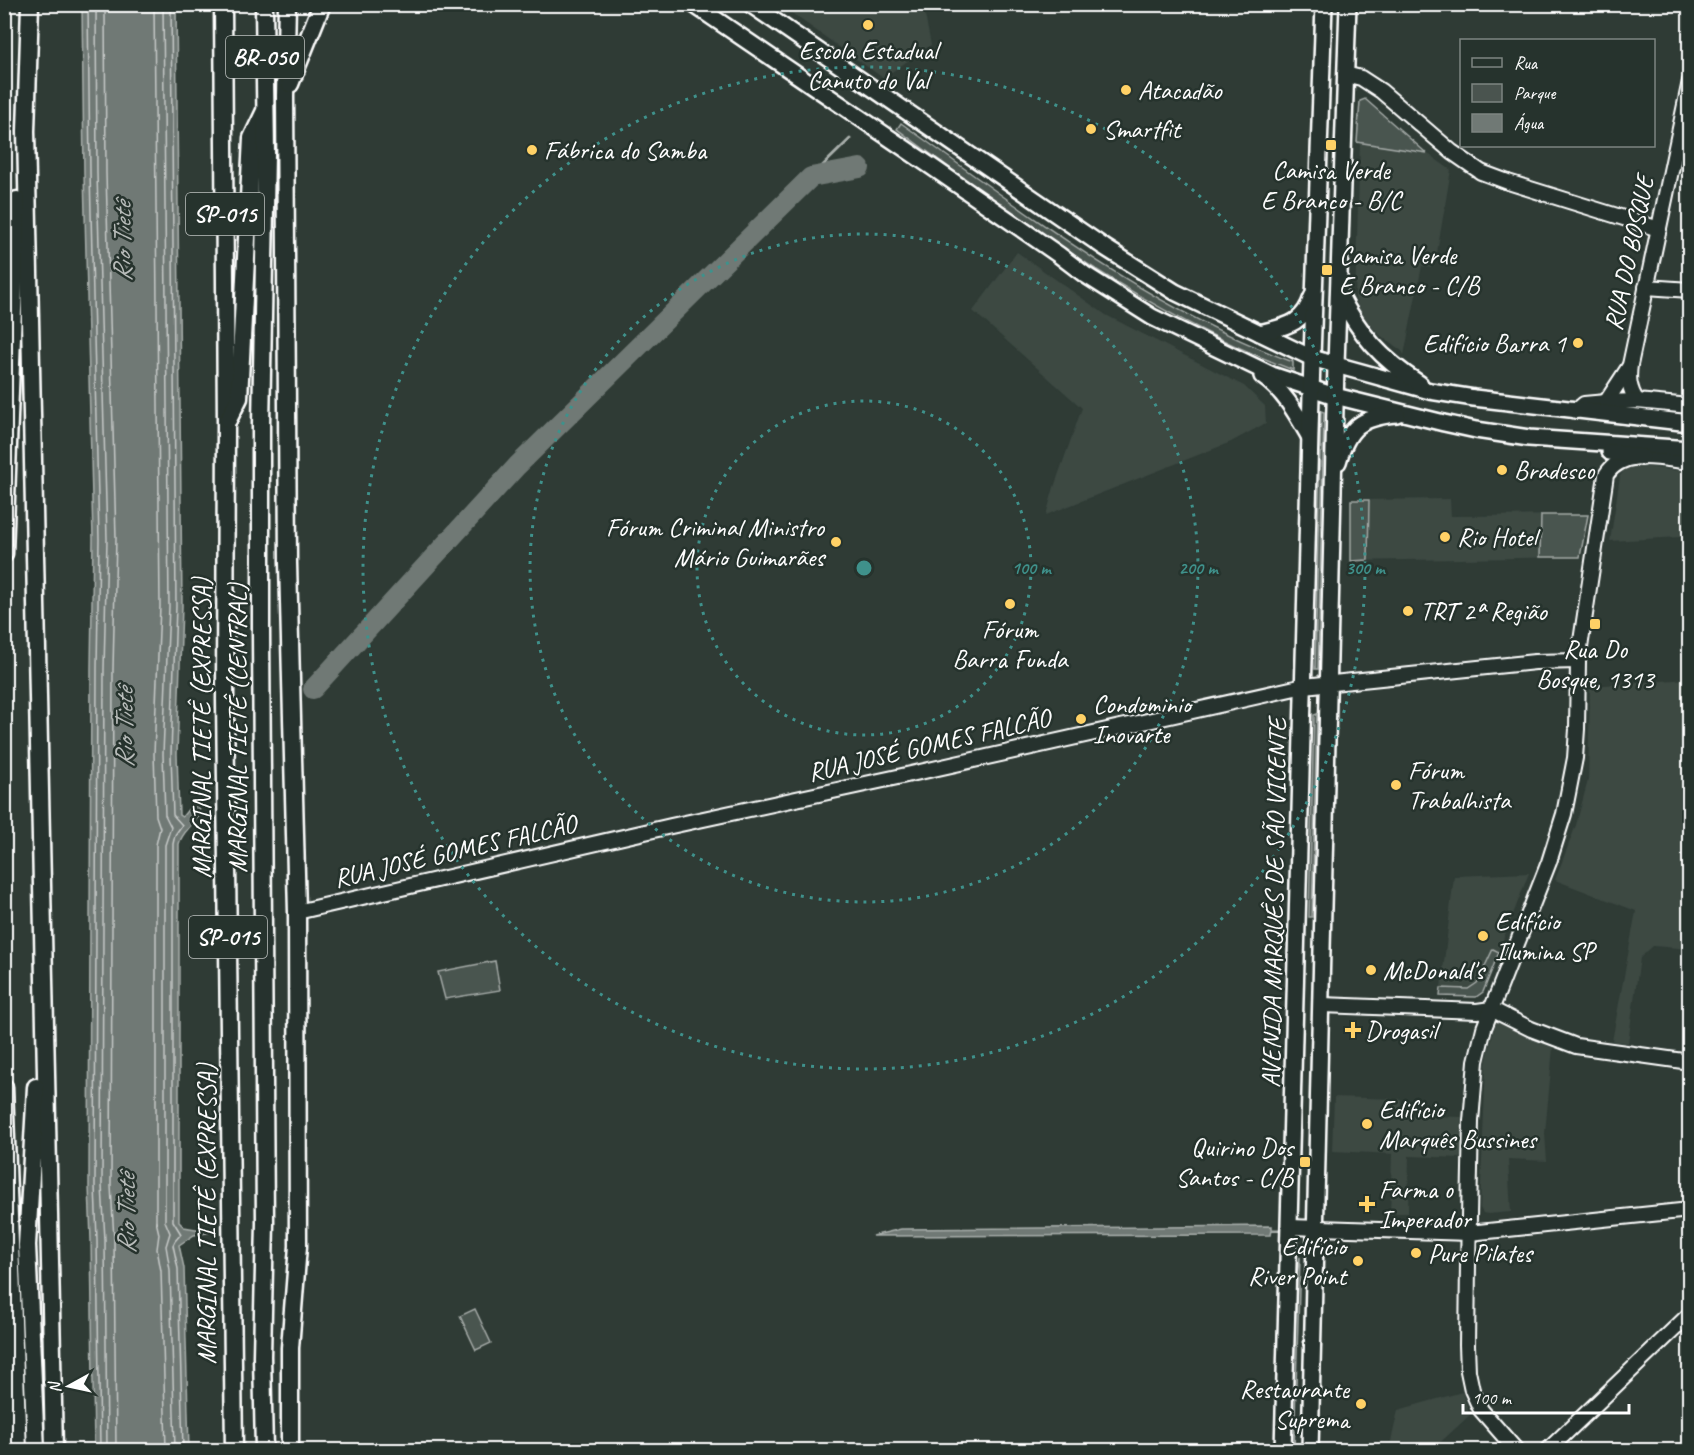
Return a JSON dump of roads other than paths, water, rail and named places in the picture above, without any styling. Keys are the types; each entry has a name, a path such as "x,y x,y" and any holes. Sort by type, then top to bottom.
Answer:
{"highway":[{"name":"MARGINAL TIETÊ (EXPRESSA)","path":"224,4 225,699 234,1450"},
{"name":"MARGINAL TIETÊ (CENTRAL)","path":"264,4 266,110 261,425 266,1211 262,1356 264,1450"},
{"path":"287,4 285,96 288,575 297,912 298,1246 290,1348 290,1450"},
{"path":"285,96 322,4"},
{"path":"29,5 26,131 54,1450"},
{"path":"226,423 240,398 252,138 266,110"},
{"path":"4,554 17,182 26,131"},
{"path":"36,1450 27,1245 36,1076 45,1051"},
{"path":"4,1087 18,1450"},
{"path":"4,1407 7,1450"}],"main road":[{"path":"693,4 1050,248 1084,274 1152,317 1272,375 1335,396 1476,430 1645,452 1689,449"},
{"name":"AVENIDA MARQUÊS DE SÃO VICENTE","path":"1283,1450 1312,358 1324,4"},
{"name":"AVENIDA MARQUÊS DE SÃO VICENTE","path":"1311,1450 1327,700 1348,4"},
{"path":"753,6 1104,247 1175,292 1312,358 1430,391 1576,411 1689,423"},
{"path":"1338,291 1356,325 1380,355 1430,391"},
{"path":"1260,333 1292,324 1299,319 1305,313 1315,292"},
{"path":"1232,357 1279,389 1295,410 1311,439"},
{"path":"1333,473 1348,435 1357,426 1377,418 1404,413"}],"street":[{"path":"1345,74 1361,78 1381,91 1455,155 1481,172 1659,229"},
{"name":"RUA DO BOSQUE","path":"1637,401 1630,389 1628,376 1689,81"},
{"path":"1646,287 1689,290"},
{"name":"RUA DO BOSQUE","path":"1606,402 1630,365"},
{"path":"1576,411 1584,404 1606,402 1637,401 1689,406"},
{"path":"1516,1450 1481,1410 1472,1390 1468,1371 1471,1121 1476,1061 1484,1028 1549,862 1564,814 1575,758 1578,661 1606,475 1614,464 1645,452 1689,462"},
{"name":"RUA JOSÉ GOMES FALCÃO","path":"297,912 671,826 1304,686 1535,663 1578,661"},
{"path":"1322,1005 1477,1011 1491,1009 1531,1029 1576,1046 1689,1062"},
{"path":"1290,1227 1469,1233 1689,1210"},
{"path":"1548,1450 1689,1314"},
{"path":"1674,1329 1689,1322"}],"water":[{"name":"Rio Tietê","path":"82,5 176,5 182,606 177,754 179,815 182,817 199,796 200,808 196,819 179,844 179,1222 184,1227 213,1232 194,1235 179,1245 184,1268 189,1450 94,1450 89,1186 93,539"},
{"path":"1272,1226 1272,1229 1466,1235 1272,1230 1271,1235 872,1236 901,1229"}],"waterway":[{"path":"811,177 850,139"},
{"path":"313,689 517,466 811,177 860,168"}],"place":[{"name":"Escola Estadual Canuto do Val","path":"868,25"},
{"name":"Atacadão","path":"1126,90"},
{"name":"Smartfit","path":"1091,129"},
{"name":"Camisa Verde E Branco - B/C","path":"1331,145"},
{"name":"Fábrica do Samba","path":"532,150"},
{"name":"Camisa Verde E Branco - C/B","path":"1327,270"},
{"name":"Edifício Barra 1","path":"1578,343"},
{"name":"Bradesco","path":"1502,470"},
{"name":"Rio Hotel","path":"1445,537"},
{"name":"Fórum Criminal Ministro Mário Guimarães","path":"836,542"},
{"name":"Fórum Barra Funda","path":"1010,604"},
{"name":"TRT 2ª Região","path":"1408,611"},
{"name":"Rua Do Bosque, 1313","path":"1595,624"},
{"name":"Condominio Inovarte","path":"1081,719"},
{"name":"Fórum Trabalhista","path":"1396,785"},
{"name":"Edifício Ilumina SP","path":"1483,936"},
{"name":"McDonald's","path":"1371,970"},
{"name":"Drogasil","path":"1353,1030"},
{"name":"Edifício Marquês Bussines","path":"1367,1124"},
{"name":"Quirino Dos Santos - C/B","path":"1305,1162"},
{"name":"Farma o Imperador","path":"1367,1204"},
{"name":"Pure Pilates","path":"1416,1253"},
{"name":"Edifício River Point","path":"1358,1261"},
{"name":"Restaurante Suprema","path":"1361,1404"}]}
